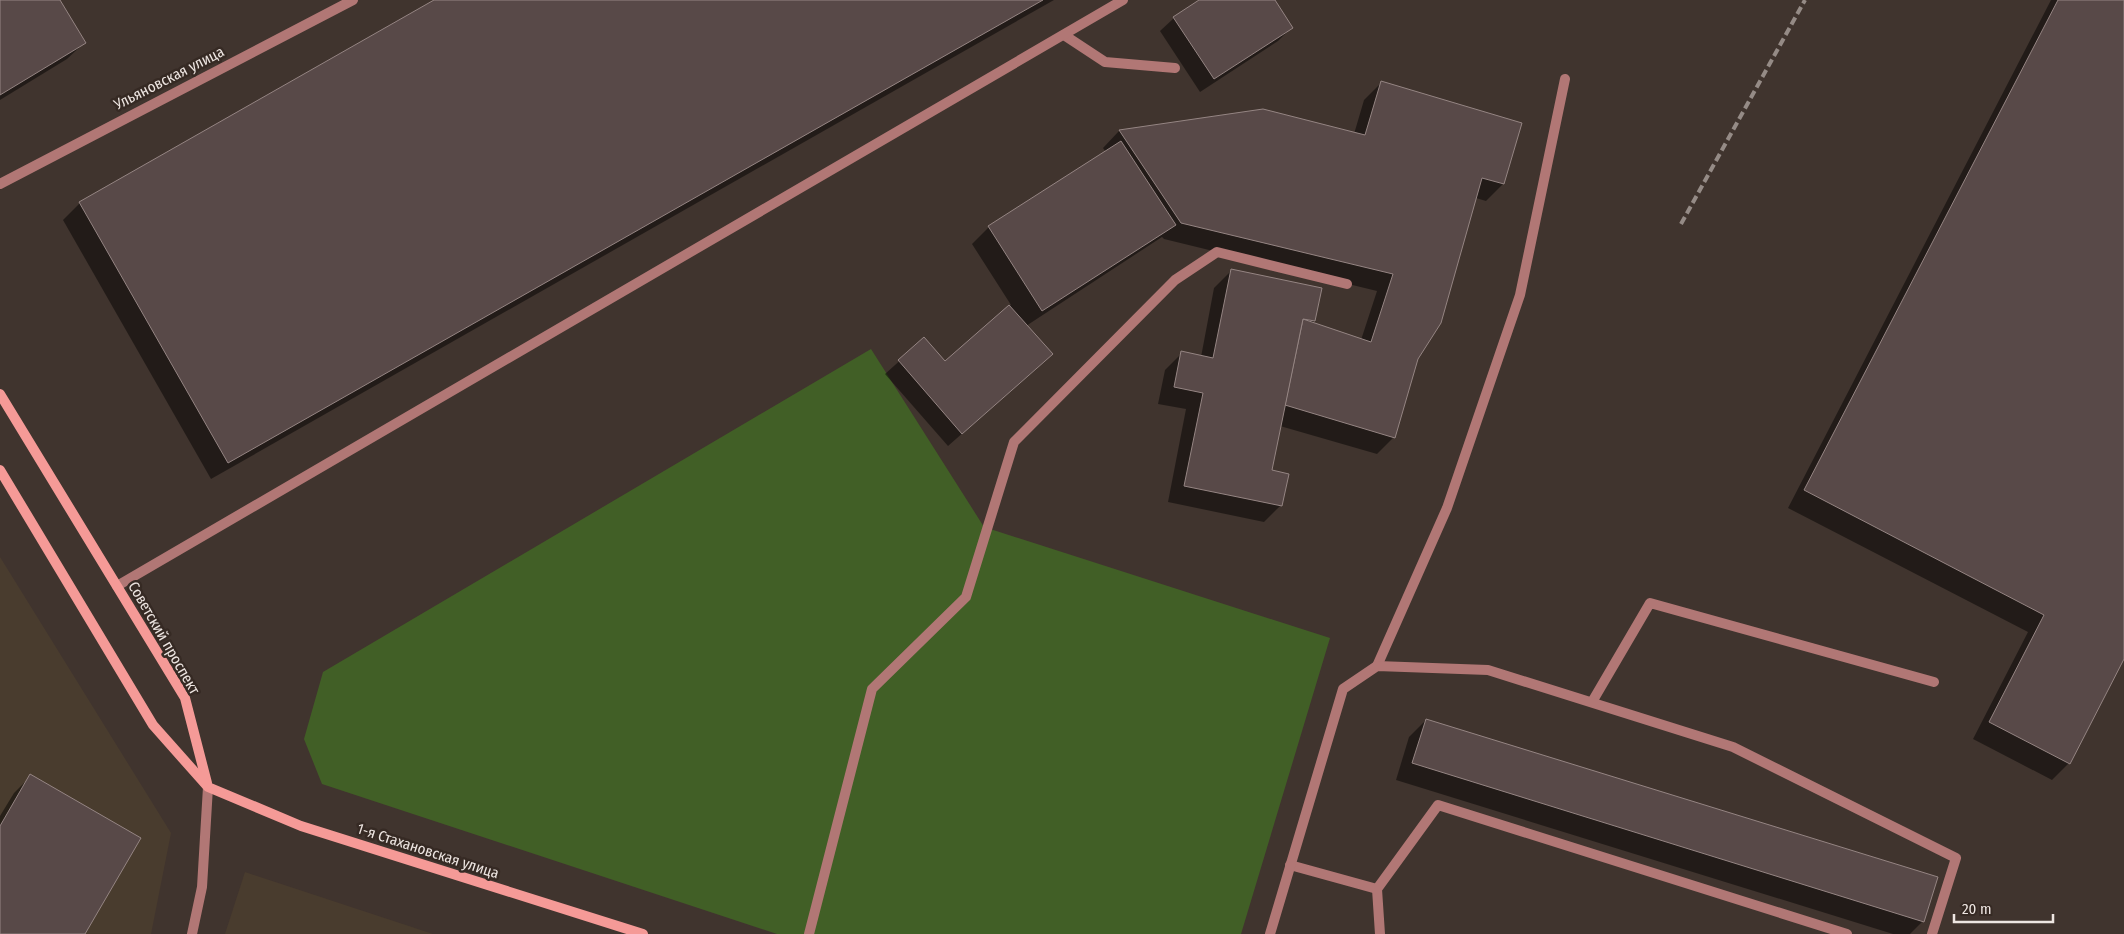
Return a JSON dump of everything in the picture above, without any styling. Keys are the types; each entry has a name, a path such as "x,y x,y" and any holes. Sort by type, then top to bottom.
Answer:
{"main road":[{"name":"Советский проспект","path":"0,394 185,698 208,787"},
{"path":"0,470 153,725 208,787"},
{"name":"1-я Стахановская улица","path":"208,787 301,826 642,934"}],"street":[{"name":"Ульяновская улица","path":"0,184 353,0"},
{"path":"117,586 1123,0"},
{"path":"1064,34 1105,62 1175,68"},
{"path":"1270,934 1343,689 1377,666 1447,508 1520,295 1565,79"},
{"path":"809,934 872,689 966,597 1014,442 1174,280 1217,252 1347,284"},
{"path":"1592,702 1650,603 1934,682"},
{"path":"1377,666 1488,670 1733,747 1956,858 1932,934"},
{"path":"192,934 202,887 208,787"},
{"path":"1380,934 1377,889 1438,805 1847,934"},
{"path":"1290,865 1377,889"}],"shaded area":[{"path":"0,557 171,833 151,934 0,934"},
{"path":"245,872 433,934 225,934"}],"green space":[{"path":"871,349 984,527 1330,638 1241,934 777,934 322,784 304,739 323,672"}],"building":[{"path":"0,0 60,0 86,43 0,95"},
{"path":"434,0 1043,0 228,463 79,202"},
{"path":"1199,0 1275,0 1293,28 1214,79 1173,17"},
{"path":"2058,0 2124,0 2124,659 2070,764 1989,722 2044,615 1804,490"},
{"path":"1381,81 1522,123 1504,184 1482,178 1441,323 1418,359 1395,438 1285,405 1303,319 1371,342 1393,274 1181,223 1119,130 1263,109 1365,135"},
{"path":"1121,141 1176,225 1042,311 988,226"},
{"path":"1231,269 1322,288 1315,321 1303,319 1272,470 1289,474 1282,506 1184,486 1203,393 1174,387 1181,351 1213,358"},
{"path":"1009,305 1053,354 962,434 898,360 924,337 945,361"},
{"path":"1426,719 1938,877 1924,922 1412,763"},
{"path":"30,774 141,838 85,934 0,934 0,826"}],"railway":[{"path":"1681,224 1805,0"}]}
